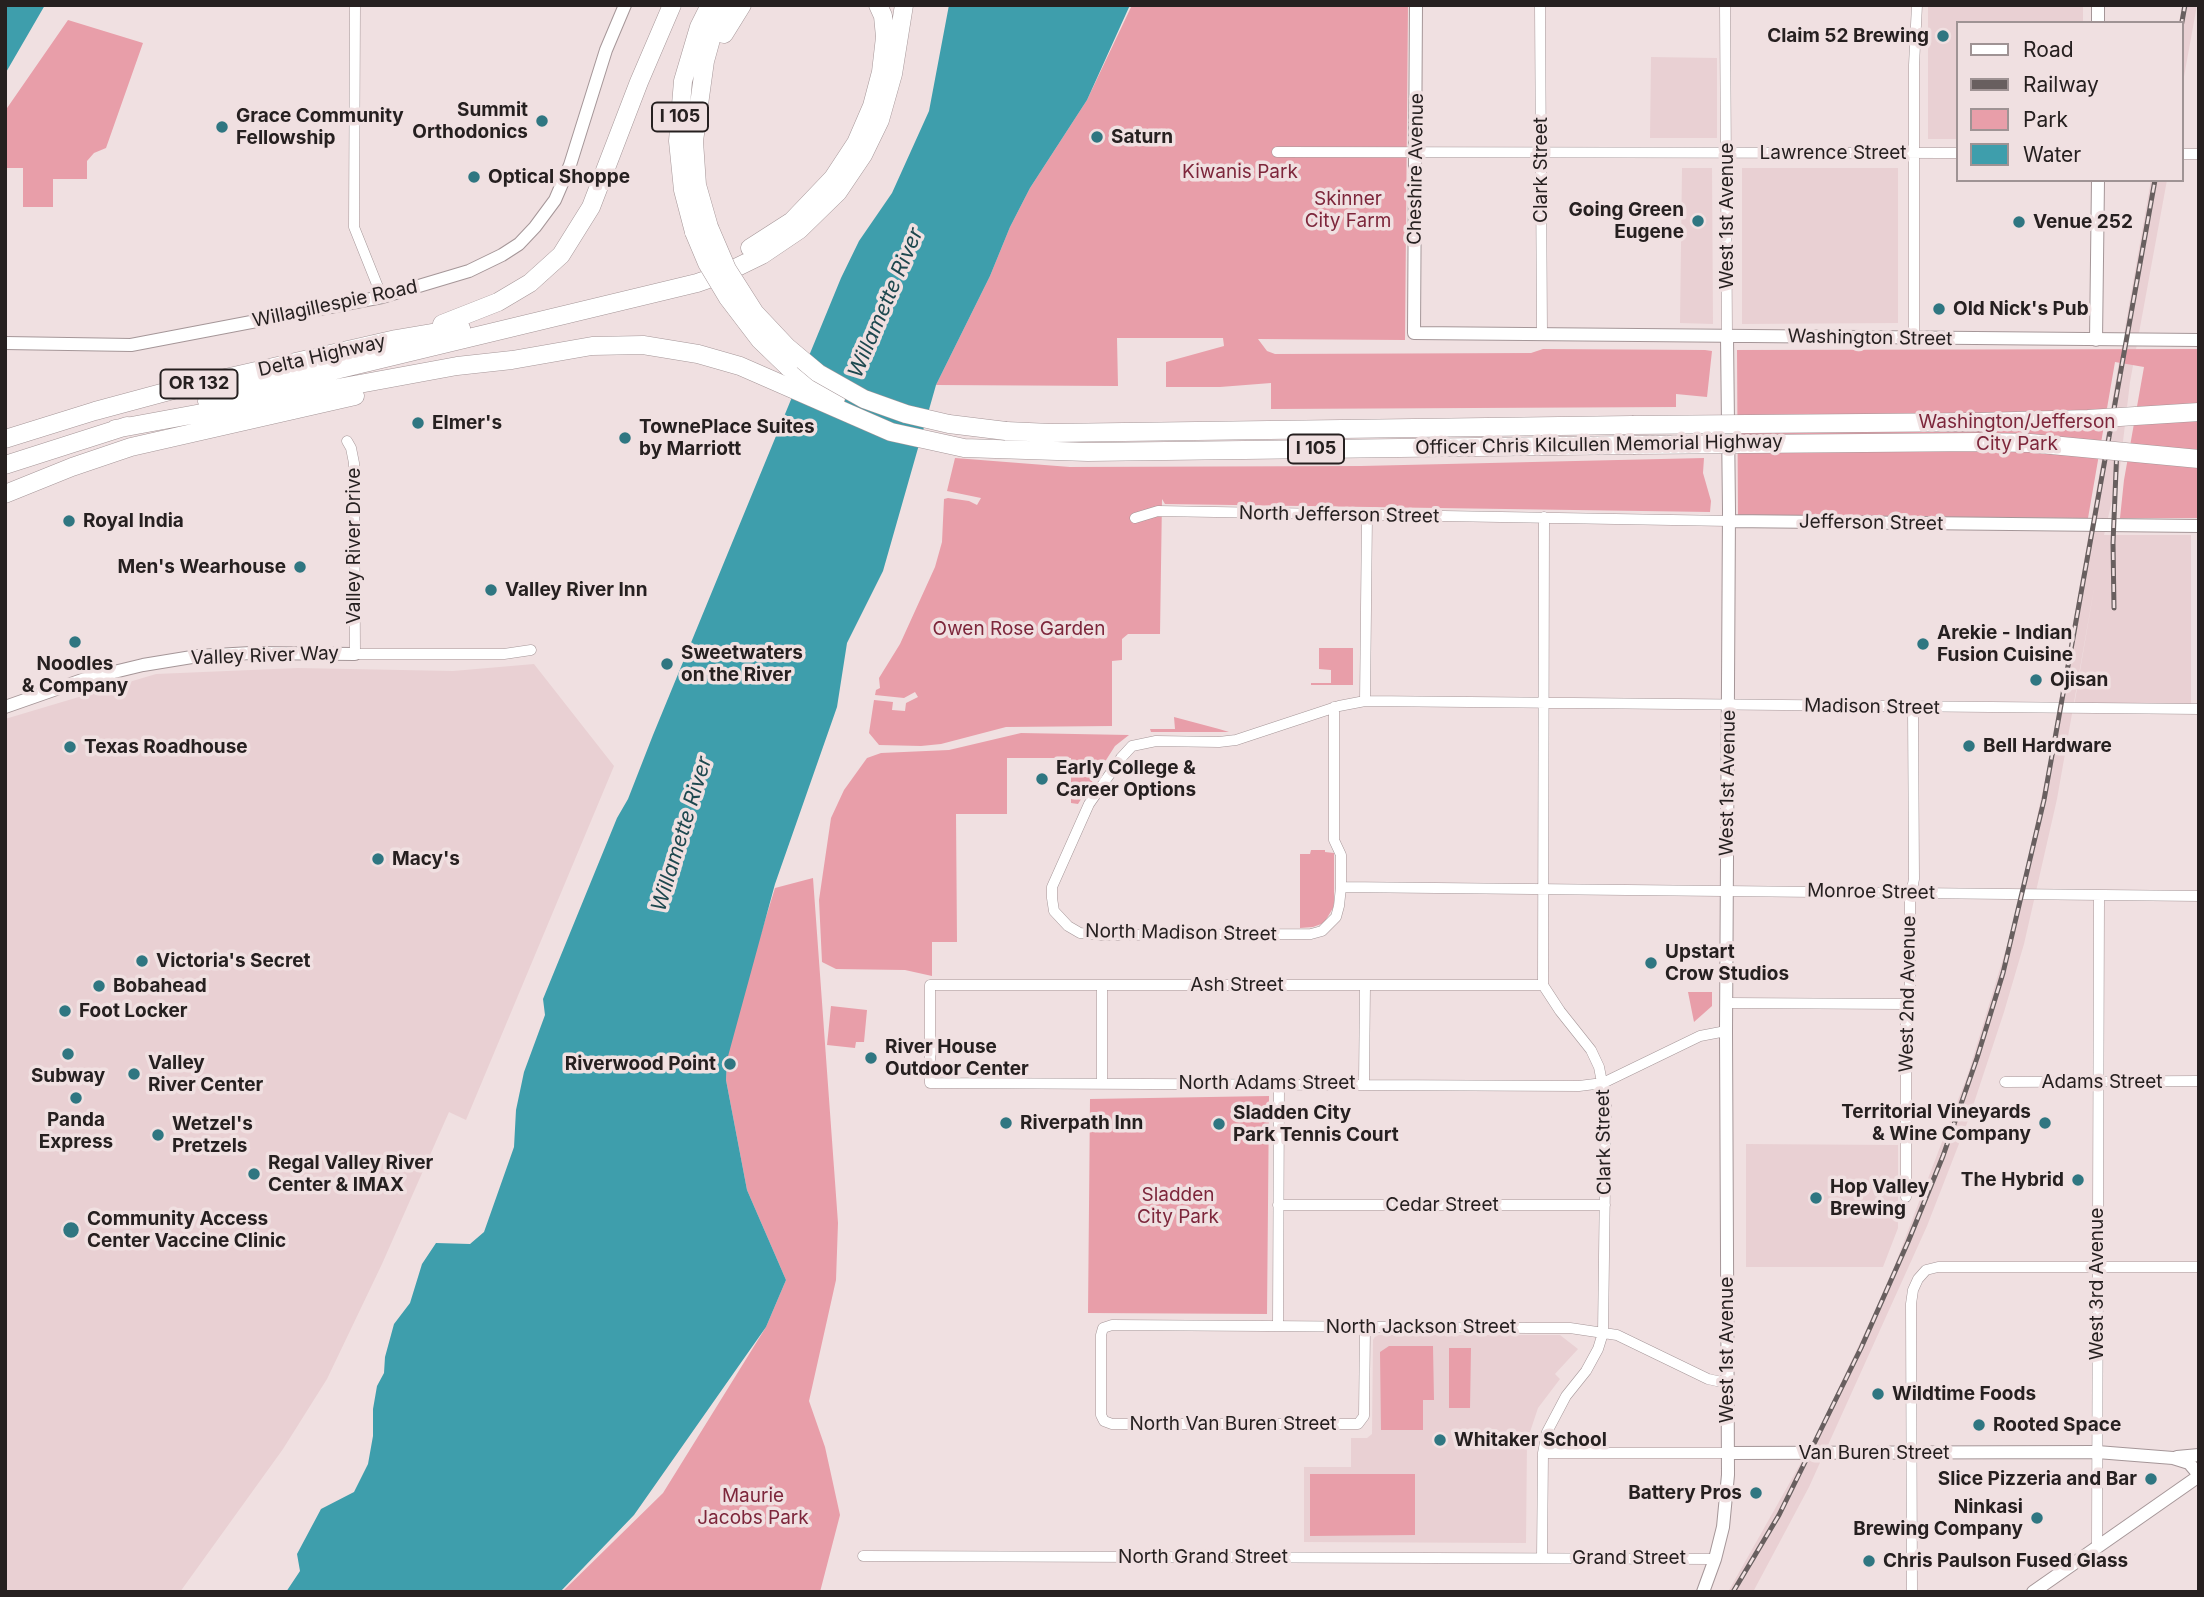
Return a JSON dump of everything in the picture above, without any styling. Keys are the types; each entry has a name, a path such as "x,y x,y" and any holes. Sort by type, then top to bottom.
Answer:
{"highway":[{"path":"396,339 498,302 530,283 561,255 591,207 639,82 673,5"},
{"name":"I 105","path":"702,229 683,190 678,141 683,80 699,27 710,5"},
{"name":"I 105","path":"727,5 713,32 700,88 694,141 707,263 728,298 760,340 788,367 842,402 896,425 999,449"},
{"path":"700,88 725,32 742,5"},
{"path":"396,339 468,327 687,274 732,258 792,221 833,178 856,143 872,106 881,72 885,37 883,16 878,5"},
{"path":"5,465 200,403 697,283 762,255 799,229 829,201 863,155 880,120 893,74 904,5"},
{"name":"Officer Chris Kilcullen Memorial Highway","path":"702,229 755,313 787,347 818,373 864,399 906,414 949,424 1006,431 1051,433 1980,422 2199,412"},
{"name":"Delta Highway","path":"5,439 173,390 396,339"},
{"path":"115,429 457,366 512,360 592,346 643,345 698,354 740,366 891,432 964,448 999,449"},
{"path":"5,494 131,447 512,360"},
{"name":"Officer Chris Kilcullen Memorial Highway","path":"999,449 1088,452 1980,442 2031,443 2199,459"}],"street":[{"path":"355,5 354,228 382,298"},
{"name":"Willagillespie Road","path":"5,343 131,345 382,298 470,271 519,244 555,200 570,165 606,50 625,5"},
{"name":"Cheshire Avenue","path":"1413,333 1416,5"},
{"name":"Clark Street","path":"1539,5 1542,335"},
{"name":"West 1st Avenue","path":"1703,1592 1716,1559 1723,1527 1727,1453 1729,521 1725,5"},
{"path":"1914,338 1917,5"},
{"name":"Lawrence Street","path":"1277,152 1955,153"},
{"path":"2096,340 2098,182"},
{"name":"Washington Street","path":"1413,333 2199,340"},
{"name":"Valley River Drive","path":"346,441 351,448 354,463 355,654"},
{"name":"North Jefferson Street","path":"1135,517 1158,511 1544,517"},
{"path":"1364,701 1367,514"},
{"path":"1543,985 1544,517"},
{"name":"Jefferson Street","path":"1544,517 2199,526"},
{"name":"Valley River Way","path":"5,706 85,679 196,656 251,653 504,654 531,650"},
{"name":"North Madison Street","path":"1341,887 1339,906 1331,923 1322,931 1306,935 1089,935 1074,930 1060,920 1054,911 1052,898 1052,887 1089,804 1132,746 1156,741 1227,741 1334,707 1364,701 1545,703"},
{"name":"Madison Street","path":"1545,703 2199,709"},
{"path":"1334,707 1334,841 1341,855 1341,887"},
{"name":"West 2nd Avenue","path":"1906,1197 1906,1004 1910,989 1909,909 1914,879 1913,707"},
{"name":"Monroe Street","path":"1341,887 2199,897"},
{"name":"West 3rd Avenue","path":"2097,1547 2099,896"},
{"name":"Ash Street","path":"930,1083 930,985 1543,985"},
{"path":"1102,985 1102,1083"},
{"path":"1364,985 1364,1084"},
{"name":"Clark Street","path":"1542,1558 1543,1453 1547,1432 1555,1413 1586,1371 1603,1333 1606,1103 1599,1067 1591,1050 1560,1012 1543,985"},
{"path":"1727,1003 1906,1004"},
{"path":"1603,1083 1700,1036 1726,1031"},
{"name":"Adams Street","path":"2005,1082 2199,1081"},
{"name":"North Adams Street","path":"930,1083 1579,1086 1603,1083"},
{"path":"1278,1326 1279,1083"},
{"name":"Cedar Street","path":"1278,1205 1605,1205"},
{"path":"1912,1592 1911,1304 1918,1279 1926,1270 1938,1267 2199,1268"},
{"name":"North Jackson Street","path":"1104,1421 1101,1415 1101,1335 1104,1327 1112,1325 1566,1328 1617,1335 1708,1379 1726,1383"},
{"name":"North Van Buren Street","path":"1104,1421 1112,1424 1355,1425 1361,1422 1364,1416 1365,1327"},
{"name":"Van Buren Street","path":"1543,1453 2097,1452 2174,1458 2189,1464 2199,1476"},
{"path":"2174,1458 2199,1455"},
{"path":"2034,1592 2199,1476"},
{"name":"North Grand Street","path":"863,1556 1542,1558"},
{"name":"Grand Street","path":"1542,1558 1716,1559"}],"shaded area":[{"path":"1928,5 2083,5 2083,21 1955,21 1955,139 1928,139"},
{"path":"2182,5 2197,5 2183,82 2183,21 2179,21"},
{"path":"1651,57 1717,58 1717,138 1650,138"},
{"path":"1682,168 1712,168 1713,324 1680,323"},
{"path":"1742,168 1898,168 1898,323 1742,324"},
{"path":"2151,182 2167,182 2130,382 2120,467 2104,535 2191,535 2191,706 2074,706 2095,583 2057,799 2024,944 1969,1118 1927,1226 1809,1487 1753,1592 1728,1592 1816,1436 1888,1283 1968,1074 2015,919 2048,766"},
{"name":"Valley River Center","path":"534,664 614,766 466,1120 449,1112 382,1264 327,1379 283,1449 180,1592 5,1592 5,719 156,674 298,668 453,671"},
{"path":"1746,1144 1898,1145 1898,1228 1883,1267 1746,1267"},
{"name":"Whitaker School","path":"1376,1335 1560,1335 1578,1349 1555,1374 1560,1379 1538,1408 1527,1441 1526,1543 1304,1542 1304,1467 1351,1467 1351,1438 1367,1438 1372,1434 1373,1340"}],"green space":[{"name":"Kiwanis Park","path":"1132,5 1408,5 1405,340 1258,339 1267,351 1275,354 1531,353 1543,349 1705,350 1712,351 1707,397 1676,394 1676,407 1271,409 1271,383 1166,387 1166,362 1224,346 1223,338 1117,338 1118,386 936,385 1030,188 1087,100"},
{"path":"68,20 143,43 106,148 94,153 87,161 87,179 53,179 53,207 23,207 23,168 5,168 5,111"},
{"name":"Washington/Jefferson City Park","path":"2199,349 2199,518 2120,518 2144,367 2115,362 2088,518 1738,516 1737,350"},
{"name":"Owen Rose Garden","path":"955,458 1070,467 1361,466 1704,458 1703,473 1711,501 1710,512 1165,504 1162,499 1160,634 1128,634 1122,639 1122,660 1112,661 1112,726 1006,727 941,744 879,745 869,733 874,700 893,702 892,710 905,711 906,703 918,697 915,692 904,698 875,695 880,688 879,678 900,644 935,567 942,542 944,499 969,501 977,505 981,498 947,491"},
{"path":"1319,648 1353,648 1353,685 1311,685 1331,683 1331,670 1319,669"},
{"path":"1174,717 1229,732 1151,732 1150,729 1175,729"},
{"path":"1021,733 1129,735 1115,746 1078,804 1071,803 1071,758 1007,758 1007,814 956,814 957,942 932,942 932,976 905,970 836,969 822,962 819,900 831,818 844,790 867,758 881,753 949,750"},
{"path":"1311,850 1334,853 1334,903 1324,923 1300,928 1300,854 1310,854"},
{"name":"Maurie Jacobs Park","path":"813,878 838,1223 836,1280 809,1401 825,1447 840,1515 820,1592 562,1592 663,1493 766,1327 786,1280 747,1190 726,1080 728,1040 775,888"},
{"path":"1688,992 1712,992 1712,1006 1694,1022"},
{"path":"831,1006 867,1010 864,1042 856,1042 855,1048 827,1045"},
{"name":"Sladden City Park","path":"1269,1096 1267,1314 1088,1313 1090,1099"},
{"path":"1389,1346 1433,1346 1434,1400 1423,1400 1423,1430 1381,1430 1380,1352"},
{"path":"1449,1348 1471,1348 1470,1408 1449,1408"},
{"path":"1310,1474 1415,1474 1415,1535 1310,1536"}],"water":[{"path":"8,5 45,5 5,74 5,10"},
{"name":"Willamette River","path":"949,5 1130,5 1087,100 1030,188 1010,227 990,276 936,385 883,571 847,643 837,707 775,884 727,1060 726,1080 747,1190 786,1280 766,1327 634,1515 560,1592 286,1592 300,1571 297,1554 321,1509 354,1492 368,1464 377,1386 384,1373 385,1357 394,1324 410,1303 422,1264 436,1243 470,1244 484,1232 514,1147 516,1110 524,1072 545,1015 543,999 617,818 628,799 841,278 859,241 892,193 929,111"}],"railway":[{"path":"2182,21 2185,5"},
{"path":"1733,1592 1779,1515 1861,1348 1908,1242 1943,1156 2003,973 2044,800 2155,182"},
{"path":"2114,608 2113,543 2117,447"}],"place":[{"name":"Claim 52 Brewing","path":"1943,36"},
{"name":"Summit Orthodonics","path":"542,121"},
{"name":"Grace Community Fellowship","path":"222,127"},
{"name":"Saturn","path":"1097,137"},
{"name":"Optical Shoppe","path":"474,177"},
{"name":"Going Green Eugene","path":"1698,221"},
{"name":"Venue 252","path":"2019,222"},
{"name":"Old Nick's Pub","path":"1939,309"},
{"name":"Elmer's","path":"418,423"},
{"name":"TownePlace Suites by Marriott","path":"625,438"},
{"name":"Royal India","path":"69,521"},
{"name":"Men's Wearhouse","path":"300,567"},
{"name":"Valley River Inn","path":"491,590"},
{"name":"Noodles & Company","path":"75,642"},
{"name":"Arekie - Indian Fusion Cuisine","path":"1923,644"},
{"name":"Sweetwaters on the River","path":"667,664"},
{"name":"Ojisan","path":"2036,680"},
{"name":"Bell Hardware","path":"1969,746"},
{"name":"Texas Roadhouse","path":"70,747"},
{"name":"Early College & Career Options","path":"1042,779"},
{"name":"Macy's","path":"378,859"},
{"name":"Victoria's Secret","path":"142,961"},
{"name":"Upstart Crow Studios","path":"1651,963"},
{"name":"Bobahead","path":"99,986"},
{"name":"Foot Locker","path":"65,1011"},
{"name":"Subway","path":"68,1054"},
{"name":"River House Outdoor Center","path":"871,1058"},
{"name":"Riverwood Point","path":"730,1064"},
{"name":"Valley River Center","path":"134,1074"},
{"name":"Panda Express","path":"76,1098"},
{"name":"Riverpath Inn","path":"1006,1123"},
{"name":"Territorial Vineyards & Wine Company","path":"2045,1123"},
{"name":"Sladden City Park Tennis Court","path":"1219,1124"},
{"name":"Wetzel's Pretzels","path":"158,1135"},
{"name":"Regal Valley River Center & IMAX","path":"254,1174"},
{"name":"The Hybrid","path":"2078,1180"},
{"name":"Hop Valley Brewing","path":"1816,1198"},
{"name":"Community Access Center Vaccine Clinic","path":"71,1230"},
{"name":"Wildtime Foods","path":"1878,1394"},
{"name":"Rooted Space","path":"1979,1425"},
{"name":"Whitaker School","path":"1440,1440"},
{"name":"Slice Pizzeria and Bar","path":"2151,1479"},
{"name":"Battery Pros","path":"1756,1493"},
{"name":"Ninkasi Brewing Company","path":"2037,1518"},
{"name":"Chris Paulson Fused Glass","path":"1869,1561"}],"park label":[{"name":"Skinner City Farm","path":"1348,210"}]}
